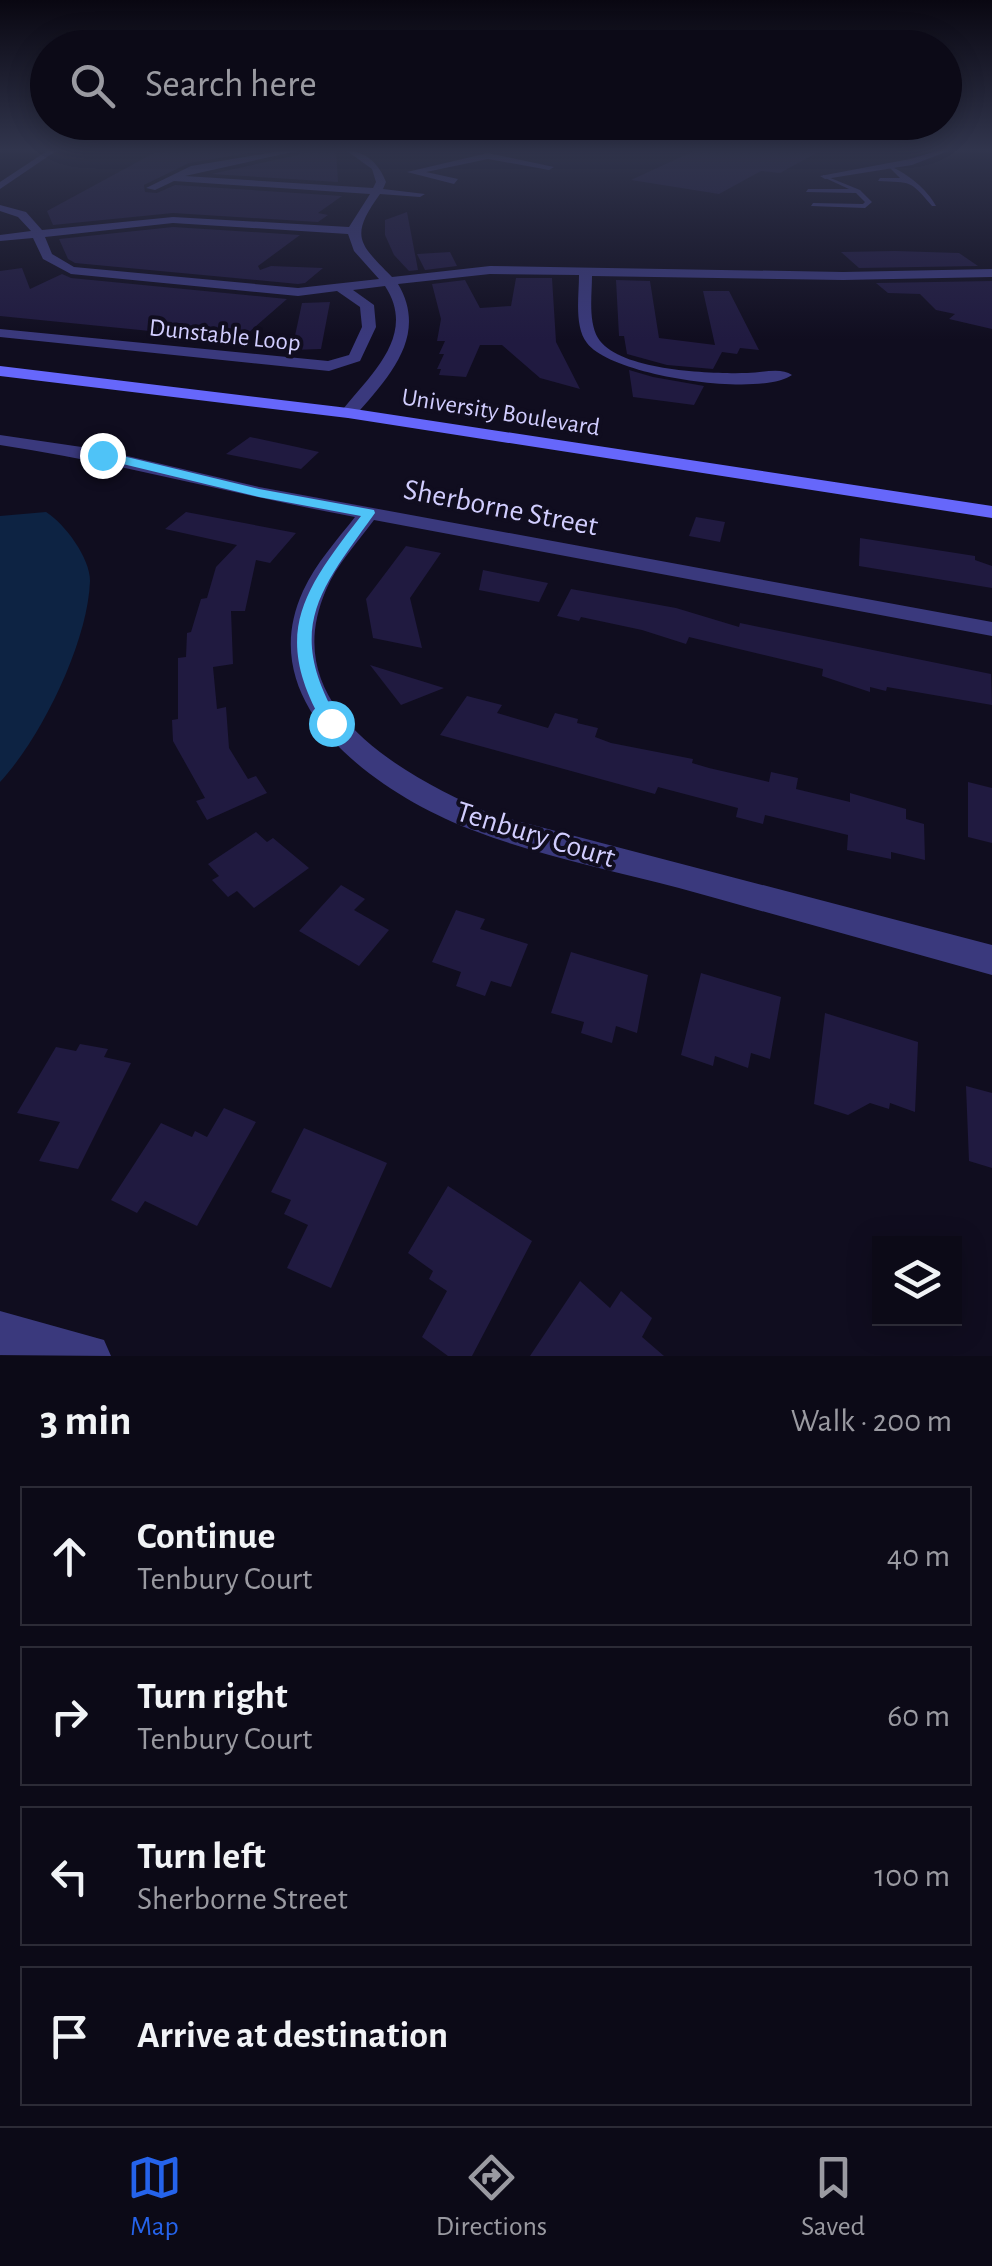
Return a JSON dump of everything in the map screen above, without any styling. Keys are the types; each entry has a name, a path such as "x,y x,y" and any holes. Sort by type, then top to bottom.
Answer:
{"street":[{"path":"20,214 28,217 52,262 89,273 277,291 341,288 490,270 843,276 992,273"},
{"path":"348,413 400,348 405,314 390,281 360,251 354,231 360,214"},
{"path":"0,238 174,220 354,231"},
{"path":"585,271 590,337 600,350 630,363 696,375 748,379 784,375"},
{"name":"Dunstable Loop","path":"0,332 329,366 354,358 370,328 367,305 341,288"},
{"name":"University Boulevard","path":"0,371 348,413 992,512"},
{"name":"Sherborne Street","path":"0,440 102,455 243,489 992,629"},
{"name":"Tenbury Court","path":"369,513 322,575 310,599 303,640 315,695 331,723 354,750 382,772 424,798 484,823 992,960"},
{"path":"0,1333 88,1356"}],"water":[{"path":"46,512 68,533 86,562 90,581 87,605 60,688 31,741 0,782 0,516"}],"building":[{"path":"48,214 160,214 53,225"},
{"path":"194,214 328,215 318,222"},
{"path":"407,214 418,270 409,271 394,255 385,235 385,220"},
{"path":"173,227 300,235 258,266 260,270 271,266 323,268 298,284 75,263 68,259 59,239"},
{"path":"450,252 457,266 425,270 417,254"},
{"path":"841,252 959,253 978,266 859,268"},
{"path":"22,268 30,289 62,274 287,299 240,340 0,316 0,271"},
{"path":"516,278 552,278 556,342 580,389 540,378 502,345 480,345 466,377 439,375 441,369 437,369 444,354 439,354 445,341 437,341 441,319 432,284 465,280 480,308 511,306"},
{"path":"616,280 650,281 659,338 715,345 703,291 729,291 759,350 740,348 737,354 722,352 713,369 667,365 627,354 624,336 619,336"},
{"path":"992,281 992,329 949,319 955,314 936,310 920,294 888,293 876,283"},
{"path":"330,302 321,349 292,350 302,303"},
{"path":"629,370 704,386 694,405 633,397"},
{"path":"250,437 319,452 301,469 226,454"},
{"path":"186,512 296,533 270,563 256,560 245,611 231,611 233,664 213,667 217,709 226,707 229,748 248,779 256,776 267,793 207,820 196,801 205,798 173,741 172,720 178,719 178,658 186,657 187,633 191,632 201,599 207,598 216,567 237,545 165,529"},
{"path":"696,517 725,522 720,542 689,536"},
{"path":"860,538 975,556 975,560 992,566 992,588 859,566"},
{"path":"406,546 441,553 410,598 422,648 373,638 366,599"},
{"path":"483,570 548,583 539,602 479,590"},
{"path":"571,589 676,608 739,627 740,623 991,674 992,705 887,687 886,691 870,687 870,692 822,676 823,669 689,637 686,644 642,630 557,616"},
{"path":"370,665 444,688 401,705"},
{"path":"467,696 502,705 497,713 548,728 555,713 598,728 595,737 611,743 693,759 692,763 769,782 771,772 798,778 796,789 850,802 850,793 906,809 906,819 924,824 925,860 891,852 891,859 847,850 848,835 765,815 763,824 736,817 738,808 658,787 655,794 440,735"},
{"path":"968,782 992,788 992,843 968,837"},
{"path":"256,832 267,842 273,838 309,868 254,908 237,891 228,897 212,880 219,876 208,864"},
{"path":"341,885 365,899 354,910 389,930 359,966 299,931"},
{"path":"456,910 485,919 480,929 528,944 511,987 491,981 485,996 456,986 461,972 432,962"},
{"path":"571,952 648,975 637,1033 616,1026 612,1043 581,1033 584,1022 551,1013"},
{"path":"701,973 781,997 770,1059 751,1053 748,1068 715,1056 713,1066 681,1055"},
{"path":"825,1013 918,1042 915,1112 890,1103 889,1109 870,1103 848,1115 814,1104"},
{"path":"80,1044 108,1049 104,1057 131,1063 78,1169 39,1161 60,1122 17,1113 56,1047 76,1051"},
{"path":"966,1086 992,1093 992,1168 969,1161"},
{"path":"224,1108 256,1122 197,1226 145,1201 137,1213 111,1200 161,1123 192,1137 195,1131 207,1137"},
{"path":"304,1128 387,1163 331,1288 287,1268 308,1225 284,1214 291,1200 271,1192"},
{"path":"448,1186 532,1241 472,1356 448,1356 422,1337 447,1291 429,1279 433,1271 408,1253"},
{"path":"580,1281 610,1308 621,1291 652,1318 642,1337 664,1356 530,1356"}],"route":[{"path":"102,455 259,493 369,513 322,575 305,618 306,667 315,695 331,723"}]}
